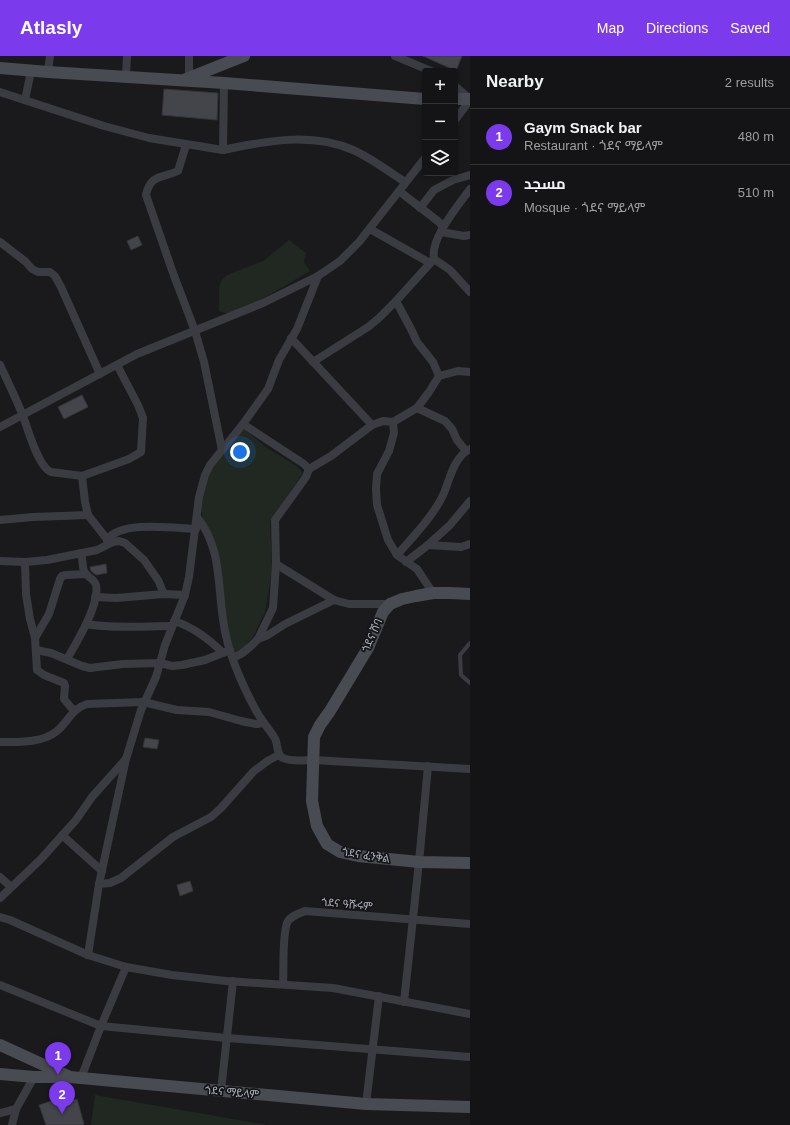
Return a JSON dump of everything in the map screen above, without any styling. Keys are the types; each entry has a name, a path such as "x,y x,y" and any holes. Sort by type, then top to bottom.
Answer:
{"street":[{"path":"48,72 50,56"},
{"path":"126,76 127,56"},
{"path":"186,79 189,56"},
{"path":"186,79 244,56"},
{"path":"395,56 424,68"},
{"path":"0,68 186,79 422,99"},
{"path":"25,100 31,71"},
{"path":"223,150 224,83"},
{"path":"458,89 470,99"},
{"path":"0,92 104,126 149,138 186,145 223,150 265,142 292,140 320,141 351,150 362,155 405,182"},
{"path":"458,99 470,99"},
{"path":"458,116 470,99"},
{"path":"186,145 178,170 171,174 160,176 154,180 148,187 146,195 195,331 204,362 222,450"},
{"path":"0,427 137,354 263,303 318,276 340,261 370,229 422,162"},
{"path":"420,208 434,190 453,180 470,175"},
{"path":"313,362 368,327 396,301 432,261 433,248 442,230 470,189"},
{"path":"399,191 439,222 442,230"},
{"path":"370,229 412,254 432,261 450,270 470,292"},
{"path":"442,230 464,236 470,235"},
{"path":"0,242 26,262 32,269 38,272 50,272 55,276 100,374"},
{"path":"88,956 99,884 126,760 144,702 156,677 173,624 185,595 196,529 199,497 205,475 210,465 243,424 268,389 279,360 297,329 318,276"},
{"path":"396,301 417,342 433,362 439,376"},
{"path":"292,338 372,425"},
{"path":"0,365 23,416 33,446 47,471 82,476 129,459 141,452 143,418 138,405 117,365"},
{"path":"36,650 51,653 90,668 98,668 114,664 160,663 172,666 229,654 241,654 250,648 258,639 272,608 276,564 275,520 306,477 309,469 331,456 372,425 383,421 393,422 417,408 439,376 458,371 470,372"},
{"path":"398,555 435,508 443,495 455,464 468,450 457,440 452,429 445,421 417,408"},
{"path":"393,422 394,433 389,451 377,474 377,505 388,540 398,555 417,569 433,593"},
{"path":"243,424 304,464 309,469"},
{"path":"82,476 88,515 108,542"},
{"path":"406,562 450,525 470,501"},
{"path":"0,520 88,515"},
{"path":"197,517 208,534 218,568 229,654 260,717 276,740 279,754 284,759 470,768"},
{"path":"108,542 111,534 124,529 150,526 196,529"},
{"path":"0,561 25,562 47,560 97,550 108,542 119,541 125,543 144,560 158,580 164,594"},
{"path":"428,545 461,547 470,544"},
{"path":"67,659 88,624 96,589 95,581 84,571 81,553"},
{"path":"25,562 26,599 35,638 36,670 64,683 66,686 64,699 74,711"},
{"path":"276,564 334,600 350,604 390,604 402,599 433,593 450,592 470,594"},
{"path":"35,638 49,614 62,576 86,574"},
{"path":"95,596 116,598 164,594 185,595"},
{"path":"258,639 334,600"},
{"name":"ጎደና ሸባ","path":"314,737 368,648 383,612 390,604"},
{"path":"88,624 95,626 106,626 173,624 192,628 229,654"},
{"path":"0,742 23,741 46,737 57,731 80,706 87,704 144,702 177,710 209,712 256,724 264,723"},
{"name":"ጎደና ፈንቅል","path":"314,737 312,801 317,826 327,844 340,852 358,856 419,862 470,863"},
{"path":"99,884 110,883 121,878 173,837 211,817 222,808 254,771 279,754"},
{"path":"0,898 41,859 126,760"},
{"path":"404,1002 428,766"},
{"path":"62,835 102,871"},
{"path":"0,877 11,887"},
{"name":"ጎደና ዓሹሩም","path":"283,984 287,922 294,915 305,911 470,924"},
{"path":"0,917 47,936 88,956 126,967 172,975 233,982 333,988 470,1014"},
{"path":"0,1074 75,1078 101,1026 126,967"},
{"path":"221,1091 233,982"},
{"path":"0,985 101,1026 227,1038 470,1057"},
{"path":"366,1104 371,1049 379,996"},
{"name":"ጎደና ማይላም","path":"0,1045 75,1078 366,1104 470,1107"},
{"path":"12,1125 16,1109 34,1077"},
{"path":"0,1113 16,1109"}],"lane":[{"path":"470,643 460,655 461,675 470,683"}],"shaded area":[{"path":"289,240 306,253 304,262 310,271 264,298 228,314 219,311 219,288 221,281 227,275 263,261"},
{"path":"244,429 267,448 297,466 303,473 270,521 272,571 265,612 253,637 243,649 237,653 231,654 217,565 199,504 207,470"},
{"path":"95,1095 267,1125 91,1125"}],"building":[{"path":"423,56 462,56 457,68 449,68"},
{"path":"164,89 218,93 217,120 162,115"},
{"path":"138,236 142,245 131,250 127,241"},
{"path":"82,395 88,407 64,419 58,407"},
{"path":"106,564 107,573 96,575 91,571 90,567"},
{"path":"145,738 159,740 157,749 143,747"},
{"path":"190,881 193,891 180,896 177,885"},
{"path":"70,1095 72,1100 77,1099 84,1124 46,1125 39,1105"}],"place":[{"name":"Gaym Snack bar","path":"58,1075"},
{"name":"مسجد","path":"62,1114"}]}
